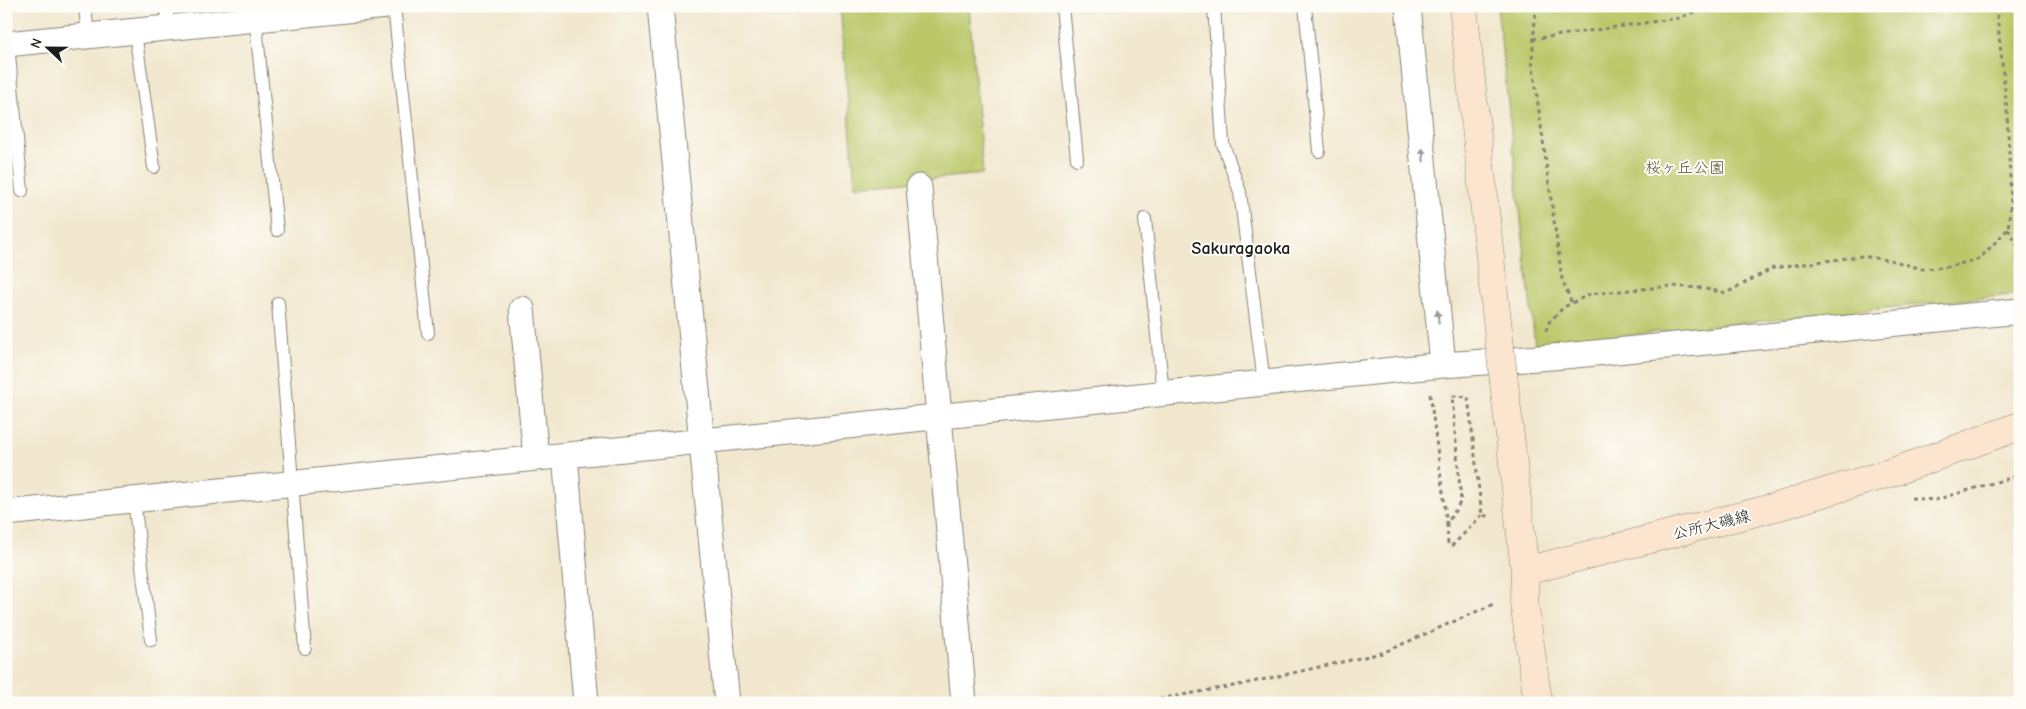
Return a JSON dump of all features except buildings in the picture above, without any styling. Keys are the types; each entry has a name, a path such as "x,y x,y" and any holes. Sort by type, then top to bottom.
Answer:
{"main road":[{"path":"1463,6 1525,571 1524,601 1538,703"},
{"name":"公所大磯線","path":"1525,571 1776,507 1896,471 2020,426"}],"street":[{"path":"7,44 135,32 168,17 388,6"},
{"path":"660,6 727,703"},
{"path":"1408,6 1443,365"},
{"path":"919,187 964,703"},
{"path":"522,309 536,458"},
{"path":"6,513 1443,365 1542,358 2020,311"},
{"path":"565,455 586,703"}],"lane":[{"path":"85,6 88,36"},
{"path":"394,6 428,333"},
{"path":"1062,6 1077,159"},
{"path":"1214,6 1223,144 1240,192 1264,383"},
{"path":"1305,6 1319,151"},
{"path":"255,13 277,230"},
{"path":"135,32 154,167"},
{"path":"7,44 22,191"},
{"path":"1145,219 1164,393"},
{"path":"278,303 305,648"},
{"path":"134,500 151,640"}],"path":[{"path":"1536,6 1532,60 1562,279 1572,304"},
{"path":"1533,39 1679,18 1696,11 1699,6"},
{"path":"1542,358 1541,344 1549,322 1564,307 1590,294 1672,286 1701,288 1726,293 1773,268 1862,256 1894,261 1922,269 1947,267 1979,259 2008,229 2012,201 2007,110 1996,6"},
{"path":"2008,229 2020,250"},
{"path":"1430,393 1448,545 1453,545 1482,515"},
{"path":"1447,524 1461,501 1452,396 1468,397 1482,515"},
{"path":"1911,498 1936,500 2020,475"},
{"path":"1482,515 1494,518"},
{"path":"1136,703 1238,685 1382,653 1501,601"}],"green space":[{"path":"840,6 969,6 983,174 855,186"},
{"name":"桜ヶ丘公園","path":"1497,6 2020,6 2020,294 1535,345"}],"district":[{"name":"Sakuragaoka","path":"1241,248"}]}
